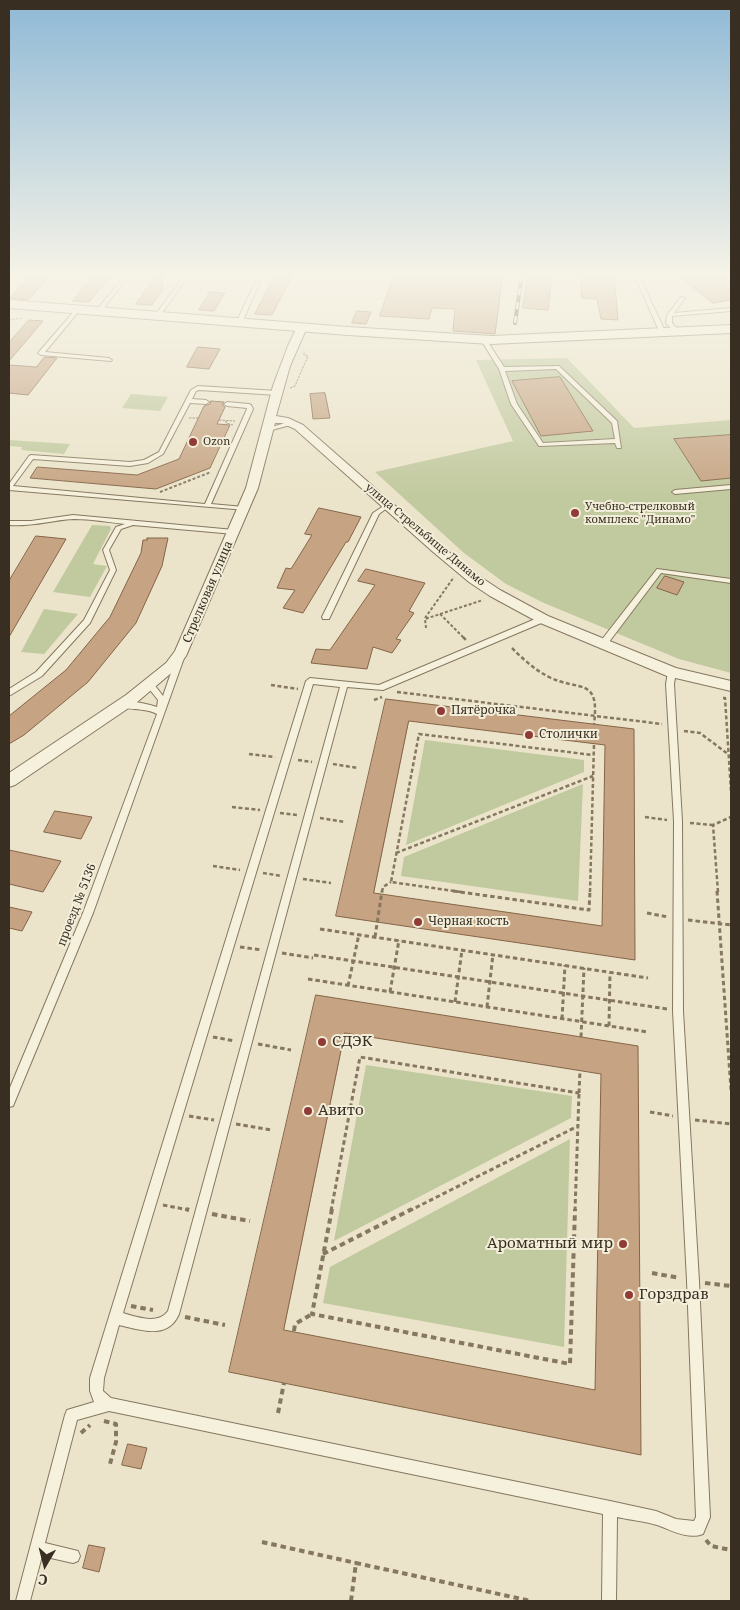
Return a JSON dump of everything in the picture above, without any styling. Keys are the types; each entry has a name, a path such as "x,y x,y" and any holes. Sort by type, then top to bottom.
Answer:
{"street":[{"name":"Стрелковая улица","path":"9,781 121,706 150,684 181,653 244,509 260,463 270,424 283,392 281,372 292,349"},
{"name":"улица Стрельбище Динамо","path":"270,424 292,423 299,427 474,579 509,602 543,619 672,672 731,686"}],"lane":[{"path":"44,349 41,353 108,360"},
{"path":"490,349 502,369 514,404 541,445 619,444 615,422 557,367 502,369"},
{"path":"244,509 9,488 31,457 130,464 146,462 163,450 194,390 203,387 283,392"},
{"path":"189,401 206,402"},
{"path":"207,506 250,409 250,406 227,404"},
{"path":"675,492 731,487"},
{"path":"326,617 376,513 388,506"},
{"path":"9,523 27,524 56,521 68,517 234,532"},
{"path":"9,693 40,674 87,621 114,570 106,550 118,528 133,523"},
{"path":"603,644 659,571 731,580"},
{"path":"543,619 380,688 310,681 96,1378 95,1390 100,1399 109,1404 610,1508 656,1518 676,1526 698,1529 703,1516 678,1011 678,821 670,684 672,672"},
{"name":"проезд № 5136","path":"9,1102 88,914 181,653"},
{"path":"150,684 162,700 161,713"},
{"path":"115,1318 155,1326 164,1325 173,1314 344,685"},
{"path":"121,706 138,705 156,709 161,713"},
{"path":"23,1601 72,1415 109,1404"},
{"path":"609,1601 610,1508"},
{"path":"36,1548 73,1556"}],"path":[{"path":"283,392 294,386 308,356 304,354 306,349"},
{"path":"219,420 231,421"},
{"path":"226,420 226,423 233,425"},
{"path":"159,493 215,469"},
{"path":"426,628 425,619 454,577"},
{"path":"425,619 484,600"},
{"path":"440,614 474,649"},
{"path":"512,648 532,666 549,677 586,688 592,693 595,700 594,724"},
{"path":"394,692 674,727 700,733 728,754"},
{"path":"374,700 387,695"},
{"path":"716,696 725,698 731,791"},
{"path":"391,882 419,734 593,755"},
{"path":"375,937 383,887 391,882 589,910 594,744"},
{"path":"249,754 358,768"},
{"path":"396,853 593,776"},
{"path":"232,806 345,822"},
{"path":"731,817 713,825 731,1090"},
{"path":"214,866 331,883"},
{"path":"320,929 648,978"},
{"path":"348,986 359,934"},
{"path":"390,992 399,940"},
{"path":"455,1002 462,950"},
{"path":"314,954 678,1011"},
{"path":"487,1007 493,954"},
{"path":"562,1019 565,965"},
{"path":"581,1037 584,968"},
{"path":"609,1026 610,972"},
{"path":"308,979 648,1032"},
{"path":"312,1314 360,1057 579,1093"},
{"path":"294,1331 295,1324 312,1314 570,1364 580,1071"},
{"path":"323,1254 578,1126"},
{"path":"278,1413 284,1383"},
{"path":"79,1442 81,1433 91,1424 106,1421 116,1424 116,1442 110,1464"},
{"path":"698,1529 711,1546 731,1550"},
{"path":"262,1542 531,1601"},
{"path":"351,1601 356,1563"}],"green space":[{"name":"Учебно-стрелковый комплекс \"Динамо\"","path":"567,358 634,428 731,420 731,673 679,659 544,603 506,584 464,553 375,472 513,441 476,360"},
{"path":"131,394 168,397 160,411 122,408"},
{"path":"9,440 70,444 64,454 21,450 22,447 9,446"},
{"path":"92,525 110,526 111,529 93,564 107,566 90,597 53,592"},
{"path":"44,609 78,614 44,654 21,652"},
{"path":"425,740 584,760 584,772 406,845"},
{"path":"583,784 578,901 401,876 404,857"},
{"path":"366,1065 572,1096 571,1118 334,1241"},
{"path":"570,1139 564,1347 323,1303 330,1267"}],"building":[{"path":"9,349 19,349 9,361"},
{"path":"197,349 220,349 209,369 187,367"},
{"path":"45,357 57,358 28,395 9,393 9,365 36,367"},
{"path":"560,377 593,431 541,436 512,381"},
{"path":"325,393 330,418 313,419 310,394"},
{"path":"211,401 224,402 222,405 225,407 217,424 230,425 210,468 156,489 30,478 37,467 137,475 179,459 204,406 210,404"},
{"path":"731,435 731,478 701,481 674,439"},
{"path":"319,508 361,517 348,542 346,542 303,613 283,608 295,590 277,588 286,568 291,569 312,535 305,534"},
{"path":"36,536 66,539 9,637 9,581"},
{"path":"147,538 168,538 162,566 136,623 88,682 24,735 9,744 9,716 66,670 110,617 141,553 143,540 147,540"},
{"path":"366,569 425,583 409,611 414,613 396,639 401,640 392,653 373,647 367,669 311,663 316,649 330,650 375,585 358,581"},
{"path":"665,576 684,582 677,595 657,588"},
{"path":"386,699 634,729 635,960 336,916","holes":["409,721 605,745 602,926 374,893"]},
{"path":"55,811 92,817 81,839 44,832"},
{"path":"9,850 61,861 43,892 9,884"},
{"path":"9,907 32,912 22,931 9,928"},
{"path":"316,995 638,1046 641,1455 229,1372","holes":["345,1033 601,1074 595,1390 284,1330"]},
{"path":"128,1444 147,1448 141,1469 122,1465"},
{"path":"89,1545 105,1548 99,1572 83,1568"}],"place":[{"name":"Ozon","path":"193,442"},
{"name":"Учебно-стрелковый комплекс \"Динамо\"","path":"575,513"},
{"name":"Пятёрочка","path":"441,711"},
{"name":"Столички","path":"529,735"},
{"name":"Черная кость","path":"418,922"},
{"name":"СДЭК","path":"322,1042"},
{"name":"Авито","path":"308,1111"},
{"name":"Ароматный мир","path":"623,1244"},
{"name":"Горздрав","path":"629,1295"}]}
